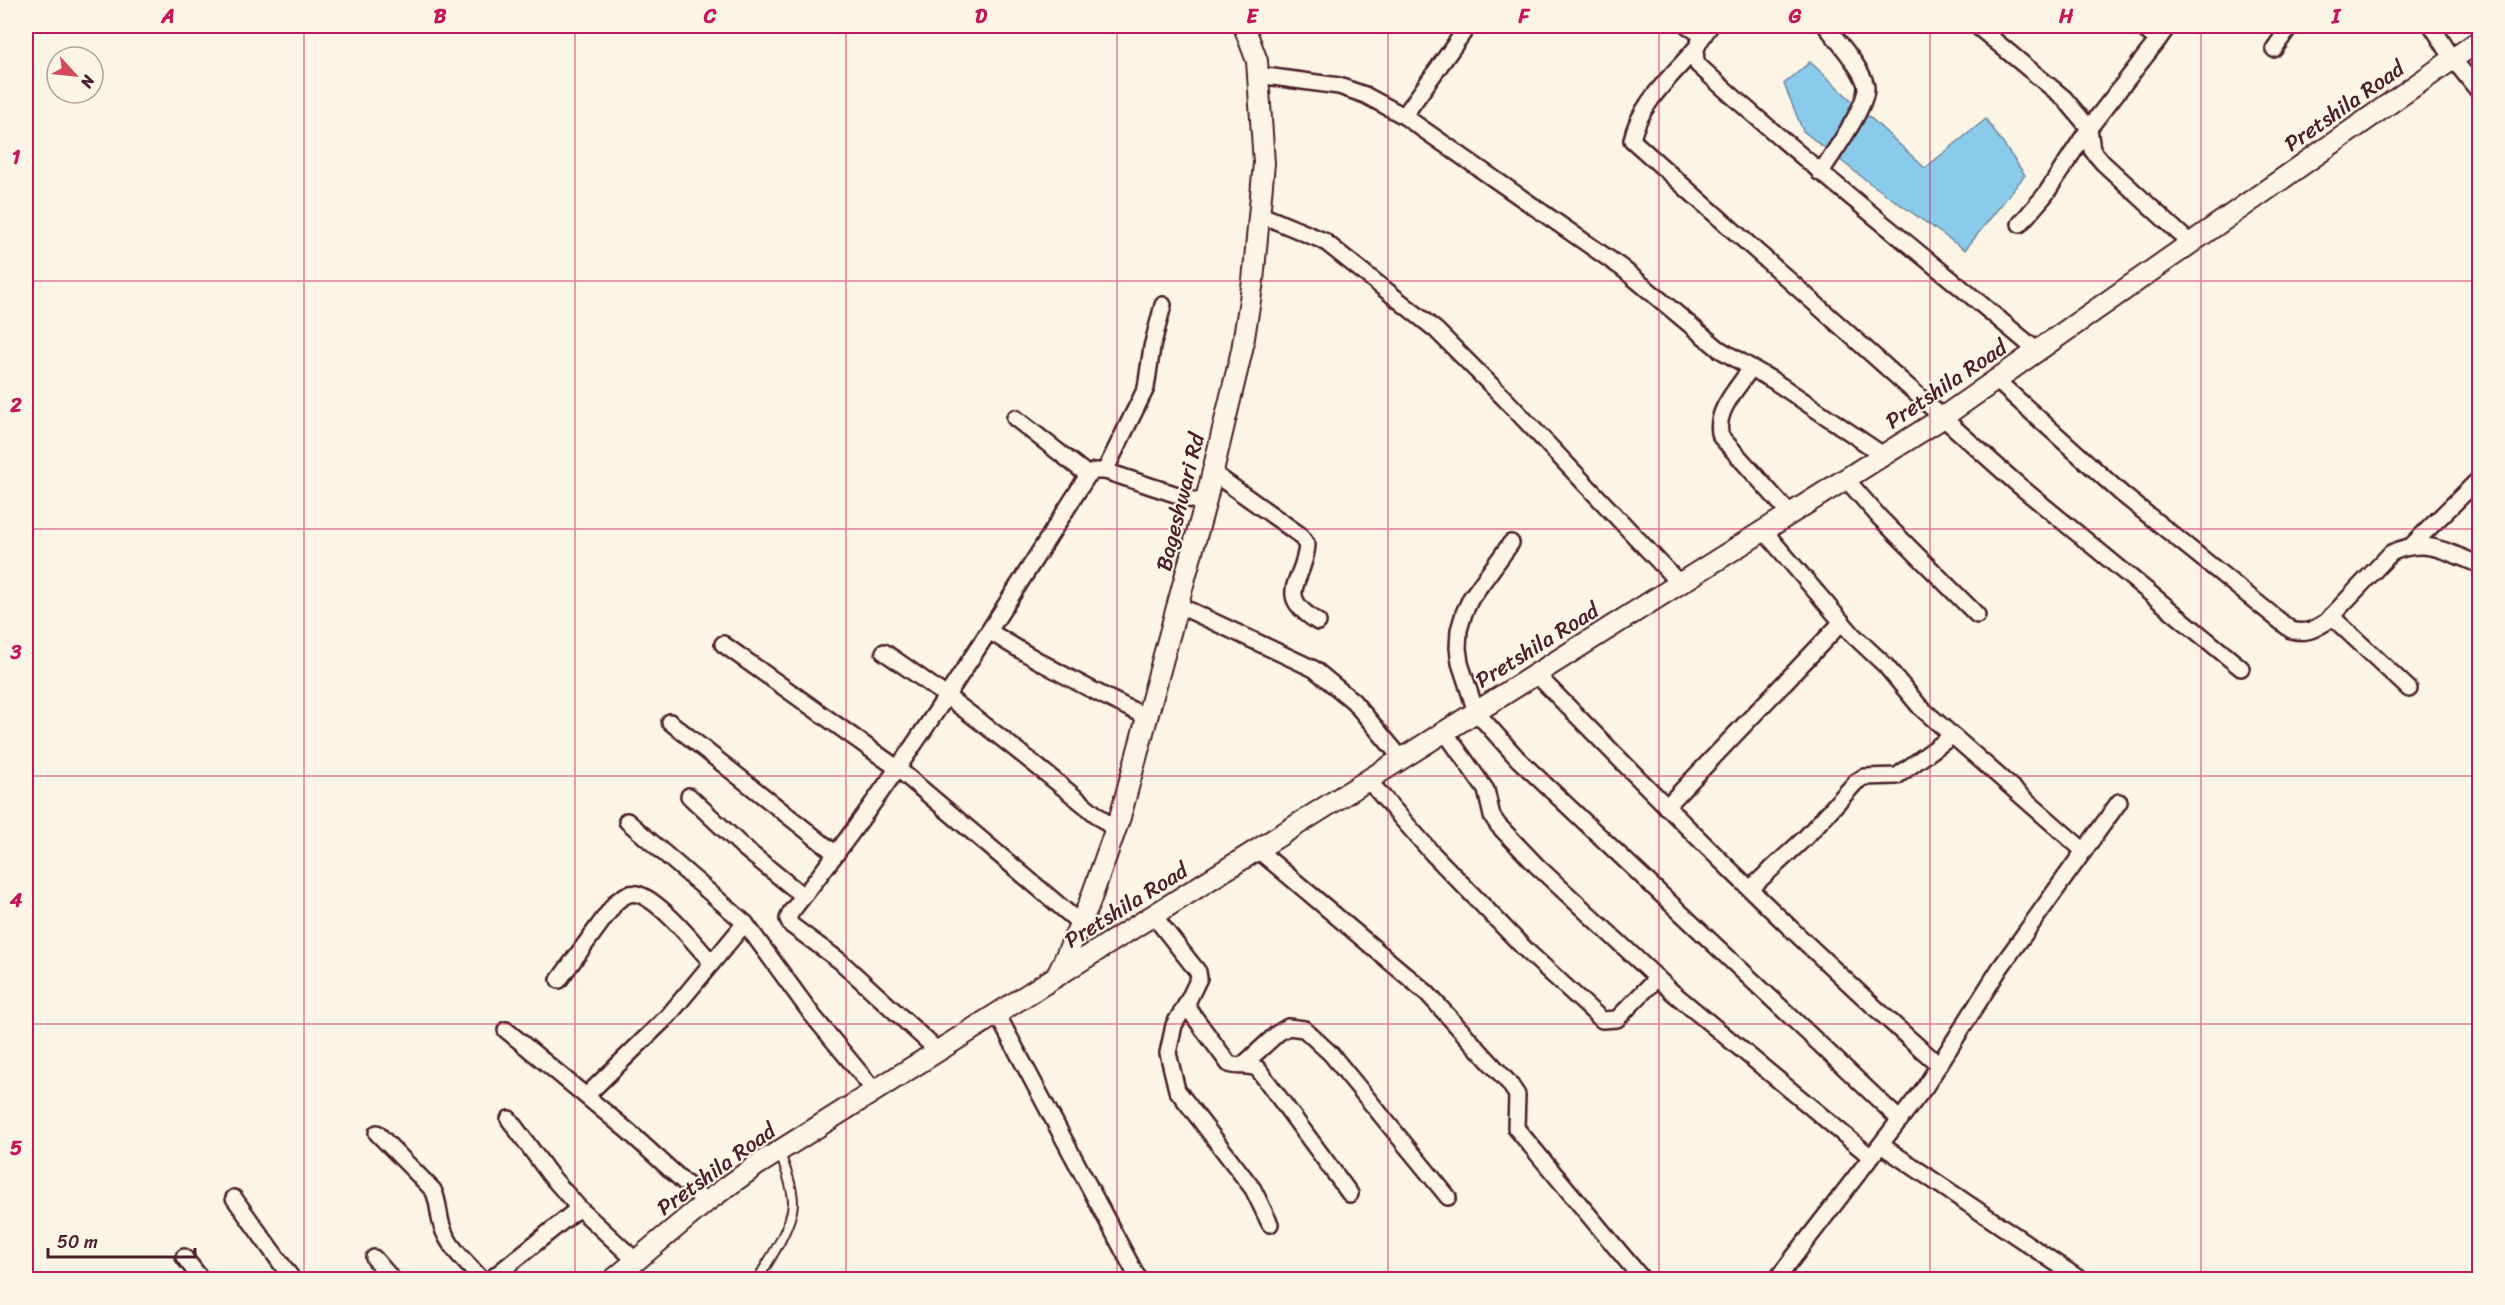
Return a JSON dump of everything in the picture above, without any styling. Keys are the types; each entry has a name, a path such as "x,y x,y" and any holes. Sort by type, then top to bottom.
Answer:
{"street":[{"name":"Bageshwari Rd","path":"1057,976 1080,924 1115,830 1149,718 1213,473 1242,350 1253,281 1264,163 1257,61 1244,26"},
{"path":"1404,116 1468,26"},
{"path":"1688,26 1703,37"},
{"path":"1820,173 1848,130 1864,99 1867,86 1861,74 1826,26"},
{"path":"1977,26 2064,98 2089,129 2092,150 2103,163 2190,243"},
{"path":"2140,26 2158,40"},
{"path":"2020,224 2045,195 2089,129 2168,26"},
{"path":"2274,49 2290,26"},
{"path":"2432,26 2453,59 2480,93"},
{"path":"1703,37 1694,58 1698,65 1820,173 2037,351"},
{"path":"1703,37 1650,101 1635,124 1632,140 1941,418 2016,483 2241,668"},
{"name":"Pretshila Road","path":"613,1280 706,1202 779,1151 1941,418 2480,40"},
{"path":"1258,75 1338,86 1365,95 1404,116 1622,268 1719,349 1883,455"},
{"path":"1259,214 1324,241 1436,330 1505,399 1680,584"},
{"path":"1105,471 1146,388 1152,347 1163,305"},
{"path":"1750,368 1721,413 1717,426 1721,437 1790,514"},
{"path":"1996,380 2122,494 2281,623 2291,630 2303,633 2313,630 2331,616 2391,553 2412,545 2480,478"},
{"path":"1015,418 1089,475"},
{"path":"938,1052 840,961 792,925 788,919 791,912 836,854 948,696 1089,475 1095,471 1105,471 1205,504"},
{"path":"1213,473 1300,535 1307,545 1306,555 1293,590 1294,602 1301,611 1318,622"},
{"path":"1846,479 1880,518 1977,615"},
{"path":"1764,531 1842,622 1885,665 1920,707 2084,851"},
{"path":"1511,543 1471,598 1459,630 1460,663 1476,712 1543,783 1900,1120"},
{"path":"2412,545 2429,546 2480,565"},
{"path":"1178,604 1314,669 1353,701 1402,759"},
{"path":"2331,616 2409,689"},
{"path":"1666,807 1842,622"},
{"path":"989,631 1031,658 1149,718"},
{"path":"723,644 897,768 1080,924"},
{"path":"884,652 948,696 1014,746 1115,830"},
{"path":"1536,674 1750,889 1883,1016 1939,1065"},
{"path":"670,722 836,854"},
{"path":"1445,732 1486,790 1492,816 1498,825 1585,912 1657,978 1781,1084 1876,1151 2081,1280"},
{"path":"1750,889 1805,838 1856,782 1864,777 1897,776 1952,736"},
{"path":"1368,780 1432,853 1527,951 1602,1020 1617,1019 1657,978"},
{"path":"689,796 744,848 803,896"},
{"path":"1776,1280 1900,1120 1939,1065 1994,976 2119,802"},
{"path":"627,821 745,923 813,1016 875,1091"},
{"path":"1258,850 1427,993 1509,1083 1517,1095 1516,1128 1643,1280"},
{"path":"559,980 616,902 627,894 636,893 653,903 674,921 712,963"},
{"path":"1154,916 1198,972 1199,978 1174,1025 1168,1053 1177,1090 1253,1189 1270,1224"},
{"path":"587,1095 669,1015 745,923"},
{"path":"1187,1003 1190,1011 1224,1059 1235,1067 1251,1065 1264,1076 1350,1194"},
{"path":"998,1014 1139,1280"},
{"path":"1244,1065 1278,1033 1288,1027 1304,1029 1331,1054 1448,1197"},
{"path":"506,1030 587,1095 706,1202"},
{"path":"509,1119 550,1175 579,1208 636,1260"},
{"path":"377,1133 433,1190 438,1199 442,1227 450,1242 482,1280"},
{"path":"234,1198 293,1280"},
{"path":"490,1280 579,1208"},
{"path":"184,1257 202,1280"},
{"path":"374,1258 393,1280"}],"lane":[{"path":"757,1280 790,1218 793,1204 791,1187 779,1151"}],"water":[{"path":"1810,62 1925,168 1986,119 2025,175 1965,250 1867,181 1803,131 1784,84"}]}
